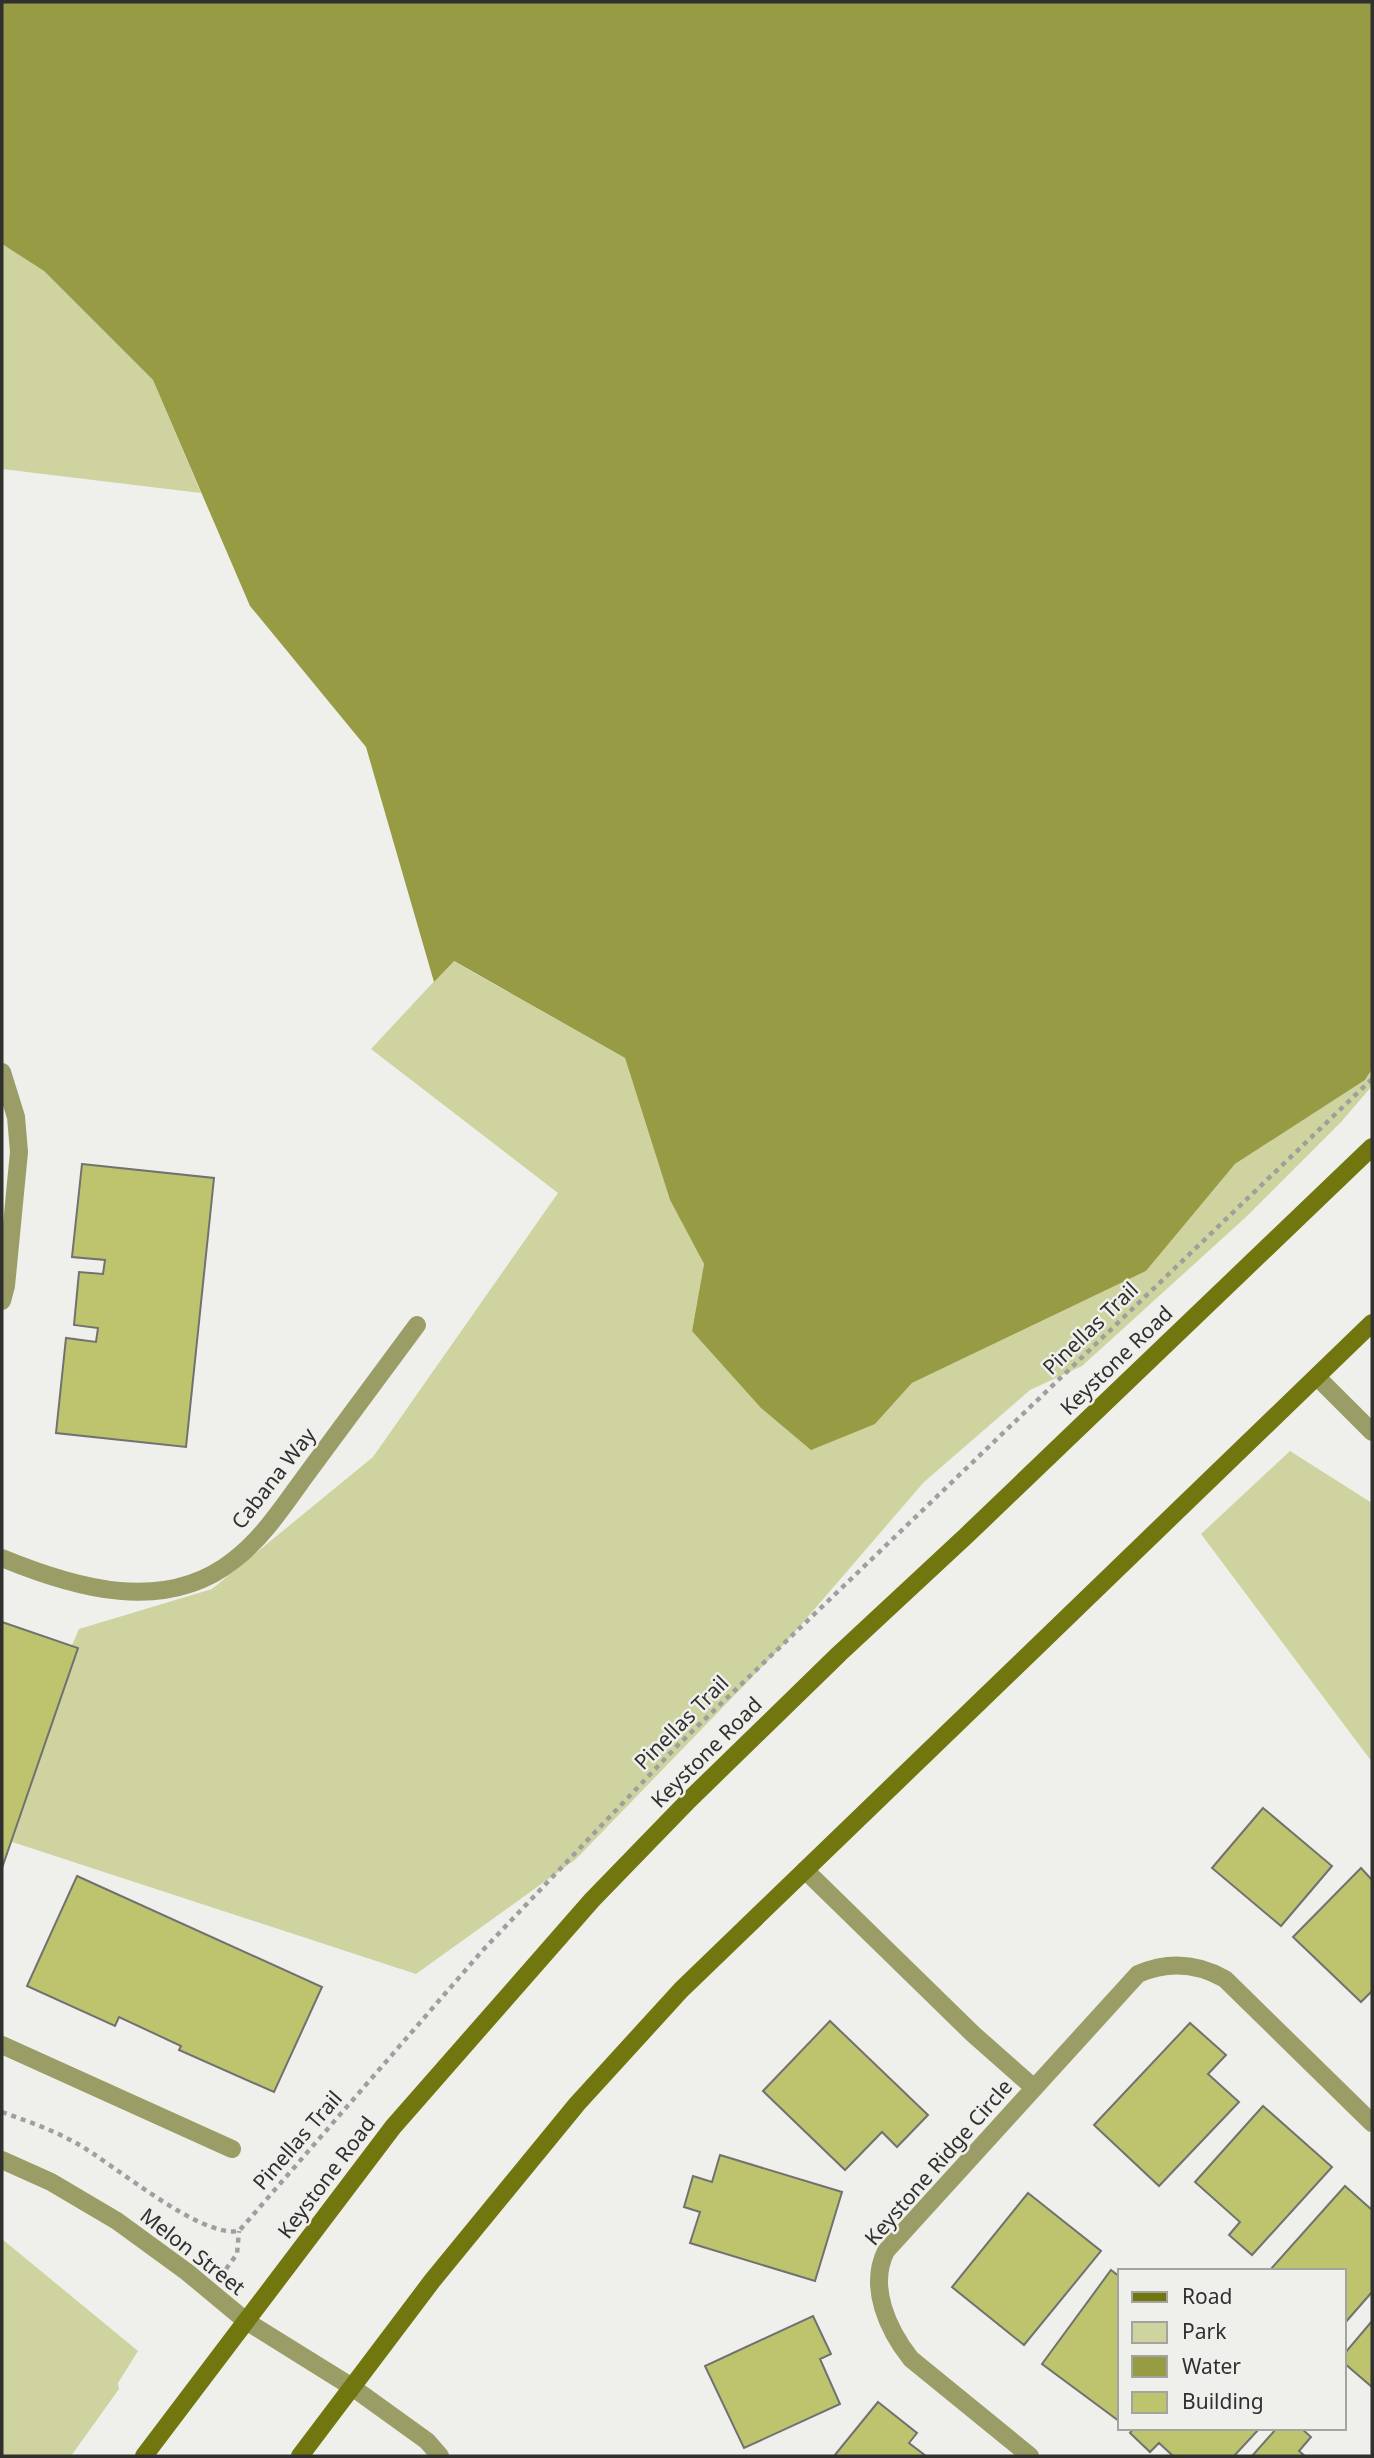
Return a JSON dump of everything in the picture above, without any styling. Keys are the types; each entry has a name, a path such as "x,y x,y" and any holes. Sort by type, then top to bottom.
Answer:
{"main road":[{"name":"Keystone Road","path":"144,2456 393,2127 592,1900 689,1800 829,1664 1372,1147"},
{"path":"300,2456 432,2281 577,2105 681,1990 1372,1323"}],"street":[{"path":"2,1073 16,1117 19,1152 6,1286 2,1301"},
{"name":"Cabana Way","path":"2,1558 76,1584 117,1592 162,1591 212,1575 234,1561 267,1527 417,1325"},
{"path":"1317,1377 1372,1432"},
{"name":"Keystone Ridge Circle","path":"805,1870 973,2034 1033,2087"},
{"name":"Keystone Ridge Circle","path":"1030,2456 911,2359 899,2342 880,2296 880,2263 886,2252 1033,2087 1138,1974 1154,1967 1193,1966 1208,1969 1225,1979 1372,2123"},
{"path":"2,2045 232,2149"},
{"name":"Melon Street","path":"2,2160 34,2173 82,2199 163,2253 246,2321 352,2387 427,2441 440,2456"}],"path":[{"name":"Pinellas Trail","path":"239,2231 483,1950 679,1744 1372,1079"},
{"path":"2,2112 76,2143 186,2216 220,2231 239,2231 237,2254 210,2292"}],"green space":[{"path":"2,244 44,271 153,380 201,493 2,469"},
{"path":"453,961 625,1058 670,1200 704,1264 692,1331 875,1424 912,1383 1146,1271 1235,1164 1365,1080 1372,1069 1372,1086 1341,1122 1246,1217 1082,1366 1030,1390 924,1482 787,1641 576,1859 416,1974 3,1839 24,1756 79,1629 212,1589 373,1457 558,1193 371,1049"},
{"path":"1290,1451 1372,1503 1372,1762 1201,1534"},
{"path":"2,2239 138,2351 118,2383 119,2389 71,2456 2,2456"}],"water":[{"path":"2,2 1372,2 1372,1069 1365,1080 1235,1164 1146,1271 912,1383 875,1424 811,1450 761,1408 692,1331 704,1264 670,1200 625,1058 454,961 434,982 366,747 250,606 153,380 44,271 2,244"}],"building":[{"path":"82,1164 214,1178 186,1447 56,1433 66,1338 96,1342 98,1328 74,1325 79,1272 103,1274 105,1260 72,1257"},
{"path":"2,1622 78,1648 2,1868"},
{"path":"1263,1808 1332,1866 1281,1926 1212,1868"},
{"path":"1361,1868 1372,1880 1372,1991 1361,2002 1293,1937"},
{"path":"77,1876 322,1987 274,2092 179,2050 181,2046 119,2017 115,2026 27,1986"},
{"path":"830,2021 928,2115 897,2147 882,2132 845,2170 763,2091"},
{"path":"1190,2023 1226,2055 1208,2074 1239,2102 1159,2186 1094,2125"},
{"path":"1263,2106 1332,2167 1252,2255 1229,2235 1240,2222 1195,2182"},
{"path":"720,2155 842,2192 815,2281 690,2243 700,2212 684,2207 693,2176 712,2182"},
{"path":"1345,2186 1372,2210 1372,2292 1346,2322 1346,2269 1271,2269"},
{"path":"1028,2193 1101,2251 1024,2345 952,2287"},
{"path":"1111,2270 1118,2275 1118,2420 1042,2364"},
{"path":"813,2316 831,2354 820,2359 840,2404 744,2448 705,2366"},
{"path":"1372,2321 1372,2387 1346,2365 1346,2352"},
{"path":"878,2402 917,2433 909,2443 926,2456 834,2456"},
{"path":"1132,2430 1258,2430 1234,2456 1173,2456 1159,2443 1150,2452 1130,2433"},
{"path":"1275,2430 1303,2430 1311,2437 1299,2451 1305,2456 1252,2456"}]}
